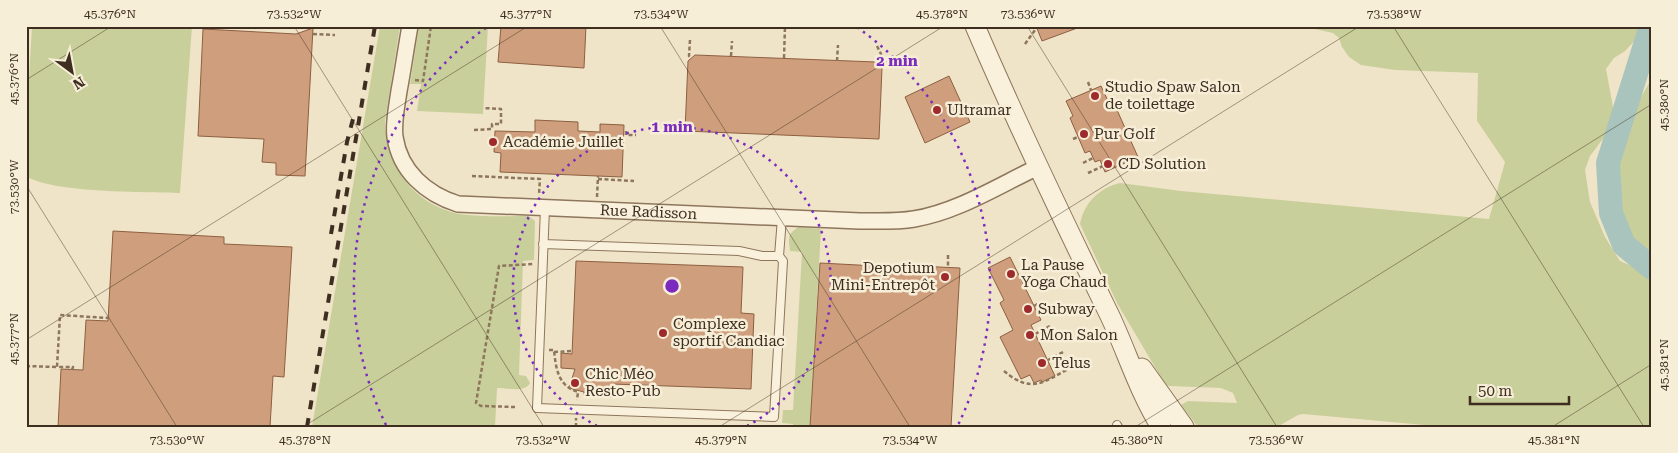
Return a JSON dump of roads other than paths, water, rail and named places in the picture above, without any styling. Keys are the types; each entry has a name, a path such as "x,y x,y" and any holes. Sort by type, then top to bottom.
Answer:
{"street":[{"name":"Rue Radisson","path":"410,26 395,125 397,146 410,172 423,187 433,194 458,204 542,203 596,211 879,221 914,219 955,206 1038,167"},
{"path":"975,26 1038,167 1113,322 1151,409 1161,427"},
{"path":"1113,322 1144,371 1184,427"}],"lane":[{"path":"542,203 543,264 537,408 774,417 784,260 779,256 762,256 739,251 543,244"},
{"path":"779,256 782,218"}],"waterway":[{"path":"1651,26 1608,163 1611,213 1624,245 1652,268"}],"railway":[{"path":"307,427 375,26"},
{"path":"331,234 347,142 354,115"}],"place":[{"name":"Studio Spaw Salon de toilettage","path":"1095,96"},
{"name":"Ultramar","path":"937,110"},
{"name":"Pur Golf","path":"1084,134"},
{"name":"Académie Juillet","path":"493,142"},
{"name":"CD Solution","path":"1108,164"},
{"name":"La Pause Yoga Chaud","path":"1011,274"},
{"name":"Depotium Mini-Entrepôt","path":"945,277"},
{"name":"Subway","path":"1028,309"},
{"name":"Complexe sportif Candiac","path":"663,333"},
{"name":"Mon Salon","path":"1030,335"},
{"name":"Telus","path":"1042,363"},
{"name":"Chic Méo Resto-Pub","path":"575,383"}]}
